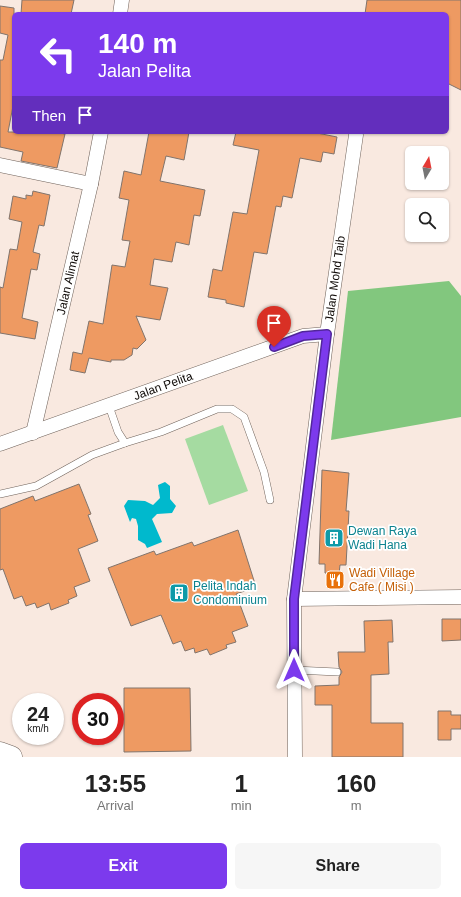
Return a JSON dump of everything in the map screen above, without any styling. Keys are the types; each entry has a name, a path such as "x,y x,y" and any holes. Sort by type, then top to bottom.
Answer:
{"highway":[{"path":"0,753 12,757"}],"street":[{"path":"120,12 122,0"},
{"name":"Jalan Alimat","path":"33,433 91,184 101,134"},
{"name":"Jalan Mohd Taib","path":"295,757 294,599 327,334 356,135"},
{"path":"0,164 91,184"},
{"name":"Jalan Pelita","path":"0,444 303,336 327,334"},
{"path":"294,599 461,597"}],"lane":[{"path":"109,406 118,432 125,443"},
{"path":"0,494 36,486 92,455 217,409 232,409 244,417 264,472 270,500"},
{"path":"294,670 337,672"}],"green space":[{"path":"449,281 461,296 461,417 331,440 348,291"},
{"path":"223,425 248,491 209,505 185,439"}],"water":[{"path":"165,482 170,486 170,499 176,506 172,513 157,514 152,519 162,542 147,548 145,544 138,540 138,526 136,519 132,518 130,522 124,506 128,500 145,501 153,505 160,498 158,485"}],"building":[{"path":"22,0 74,0 71,12 21,12"},
{"path":"367,0 461,0 461,90 449,84 449,12 365,12"},
{"path":"0,6 14,8 14,12 12,12 12,111 8,132 12,132 12,134 65,134 57,168 21,161 23,152 0,147 0,60 3,60 8,35 0,33"},
{"path":"149,134 189,134 184,160 166,156 160,181 205,190 200,216 194,215 189,245 176,242 172,262 154,259 150,285 168,288 160,320 136,316 146,340 137,349 133,348 132,355 124,360 111,360 111,362 89,358 85,373 70,370 73,352 82,354 89,321 103,324 112,265 125,267 130,241 122,240 129,200 119,198 124,171 141,175"},
{"path":"236,134 322,134 337,137 334,154 323,152 321,162 300,158 292,198 283,196 281,207 276,206 267,254 254,252 244,307 226,303 226,300 208,297 213,269 222,271 233,212 247,214 259,150 233,145"},
{"path":"33,191 50,195 44,226 39,225 33,252 40,254 37,270 31,269 22,318 38,322 35,339 0,333 0,287 3,288 10,249 17,250 22,222 9,219 13,196 26,199 26,195 32,196"},
{"name":"Dewan Raya Wadi Hana","path":"322,470 349,473 346,511 349,511 346,565 340,565 339,574 325,573 325,564 319,564"},
{"path":"79,484 91,514 88,515 98,541 78,549 90,581 74,587 77,596 68,600 69,603 51,610 49,603 37,608 35,603 26,606 22,596 14,599 3,569 0,570 0,509 33,496 35,501"},
{"name":"Pelita Indah Condominium","path":"238,530 256,587 236,594 248,626 232,632 236,642 226,645 227,648 210,655 207,649 195,653 194,648 185,651 181,641 173,644 161,615 131,626 108,568 154,551 156,555 192,542 194,546"},
{"path":"442,619 461,619 461,640 442,641"},
{"path":"392,620 393,642 388,642 389,674 371,675 371,723 403,723 403,757 332,757 332,705 315,705 315,686 339,685 339,677 342,672 339,667 338,652 365,652 364,621"},
{"path":"124,688 190,688 191,751 124,752"},
{"path":"438,711 451,711 451,715 461,715 461,729 451,729 451,740 438,740"}],"place":[{"name":"Dewan Raya Wadi Hana","path":"334,538"},
{"name":"Wadi Village Cafe ( Misi )","path":"335,580"},
{"name":"Pelita Indah Condominium","path":"179,593"}],"route":[{"path":"274,347 303,336 327,334 294,599 294,670"}]}
